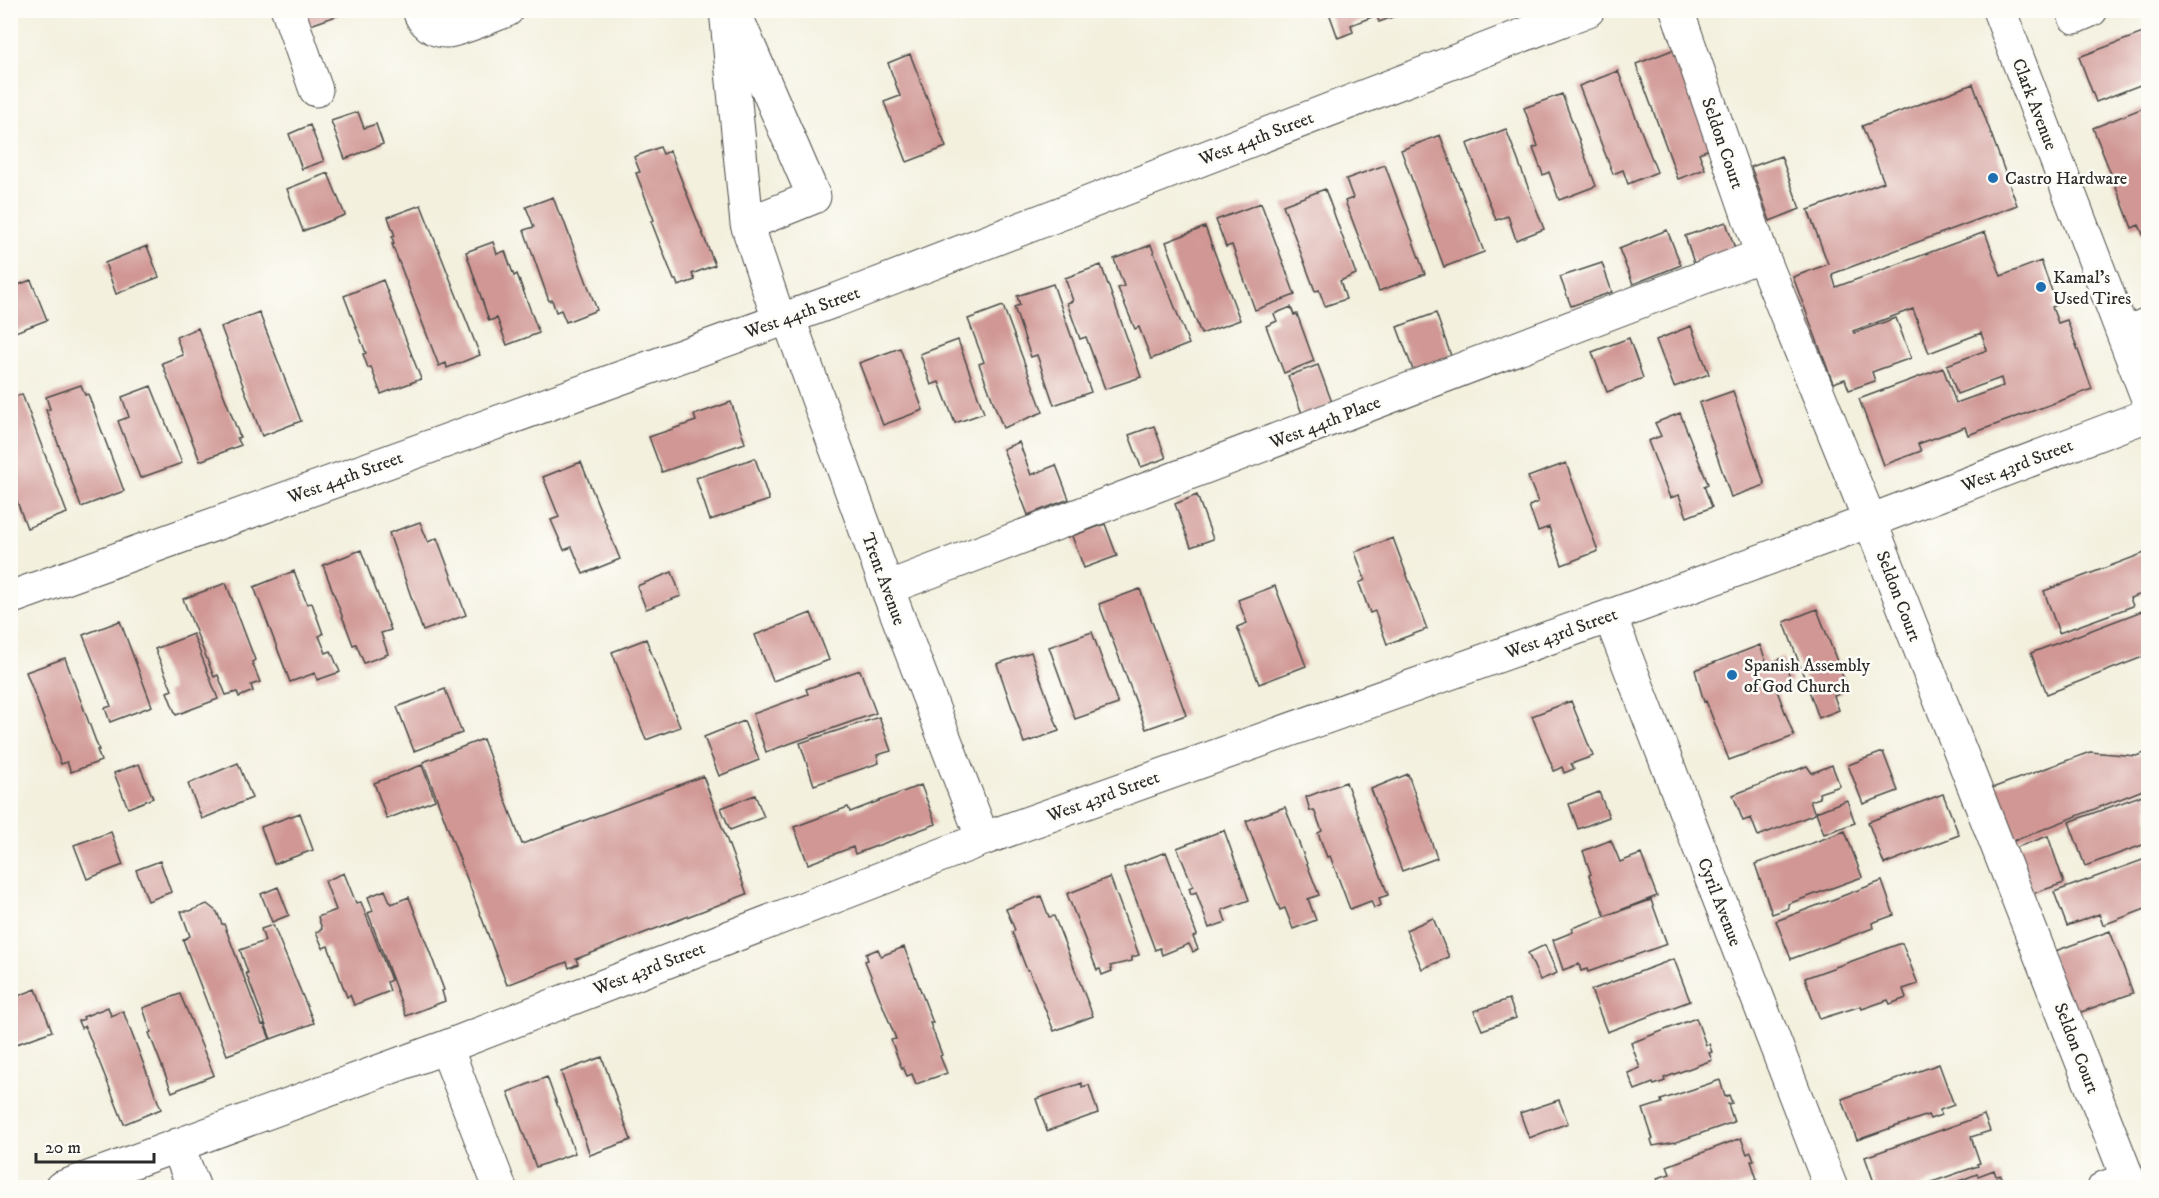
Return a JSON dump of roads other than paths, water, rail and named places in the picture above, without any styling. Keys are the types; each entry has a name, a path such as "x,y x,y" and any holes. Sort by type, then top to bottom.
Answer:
{"street":[{"path":"288,10 315,90"},
{"path":"419,10 421,18 432,27 448,31 507,10"},
{"name":"Trent Avenue","path":"726,10 747,224 983,839"},
{"path":"734,10 814,197 747,224"},
{"name":"Seldon Court","path":"1677,10 1762,255 1870,521 2116,1183"},
{"name":"Clark Avenue","path":"1999,10 2136,329 2148,399"},
{"path":"2073,10 2075,17 2091,10"},
{"name":"West 44th Street","path":"10,598 783,319 1587,11"},
{"name":"West 44th Place","path":"887,588 1762,255"},
{"name":"West 43rd Street","path":"61,1188 446,1047 983,839 1610,616 1870,521 2148,415"},
{"name":"Cyril Avenue","path":"1610,616 1831,1188"},
{"path":"446,1047 500,1188"},
{"path":"177,1145 194,1188"}],"place":[{"name":"Castro Hardware","path":"1993,178"},
{"name":"Kamal's Used Tires","path":"2041,287"},
{"name":"Spanish Assembly of God Church","path":"1732,675"}]}
